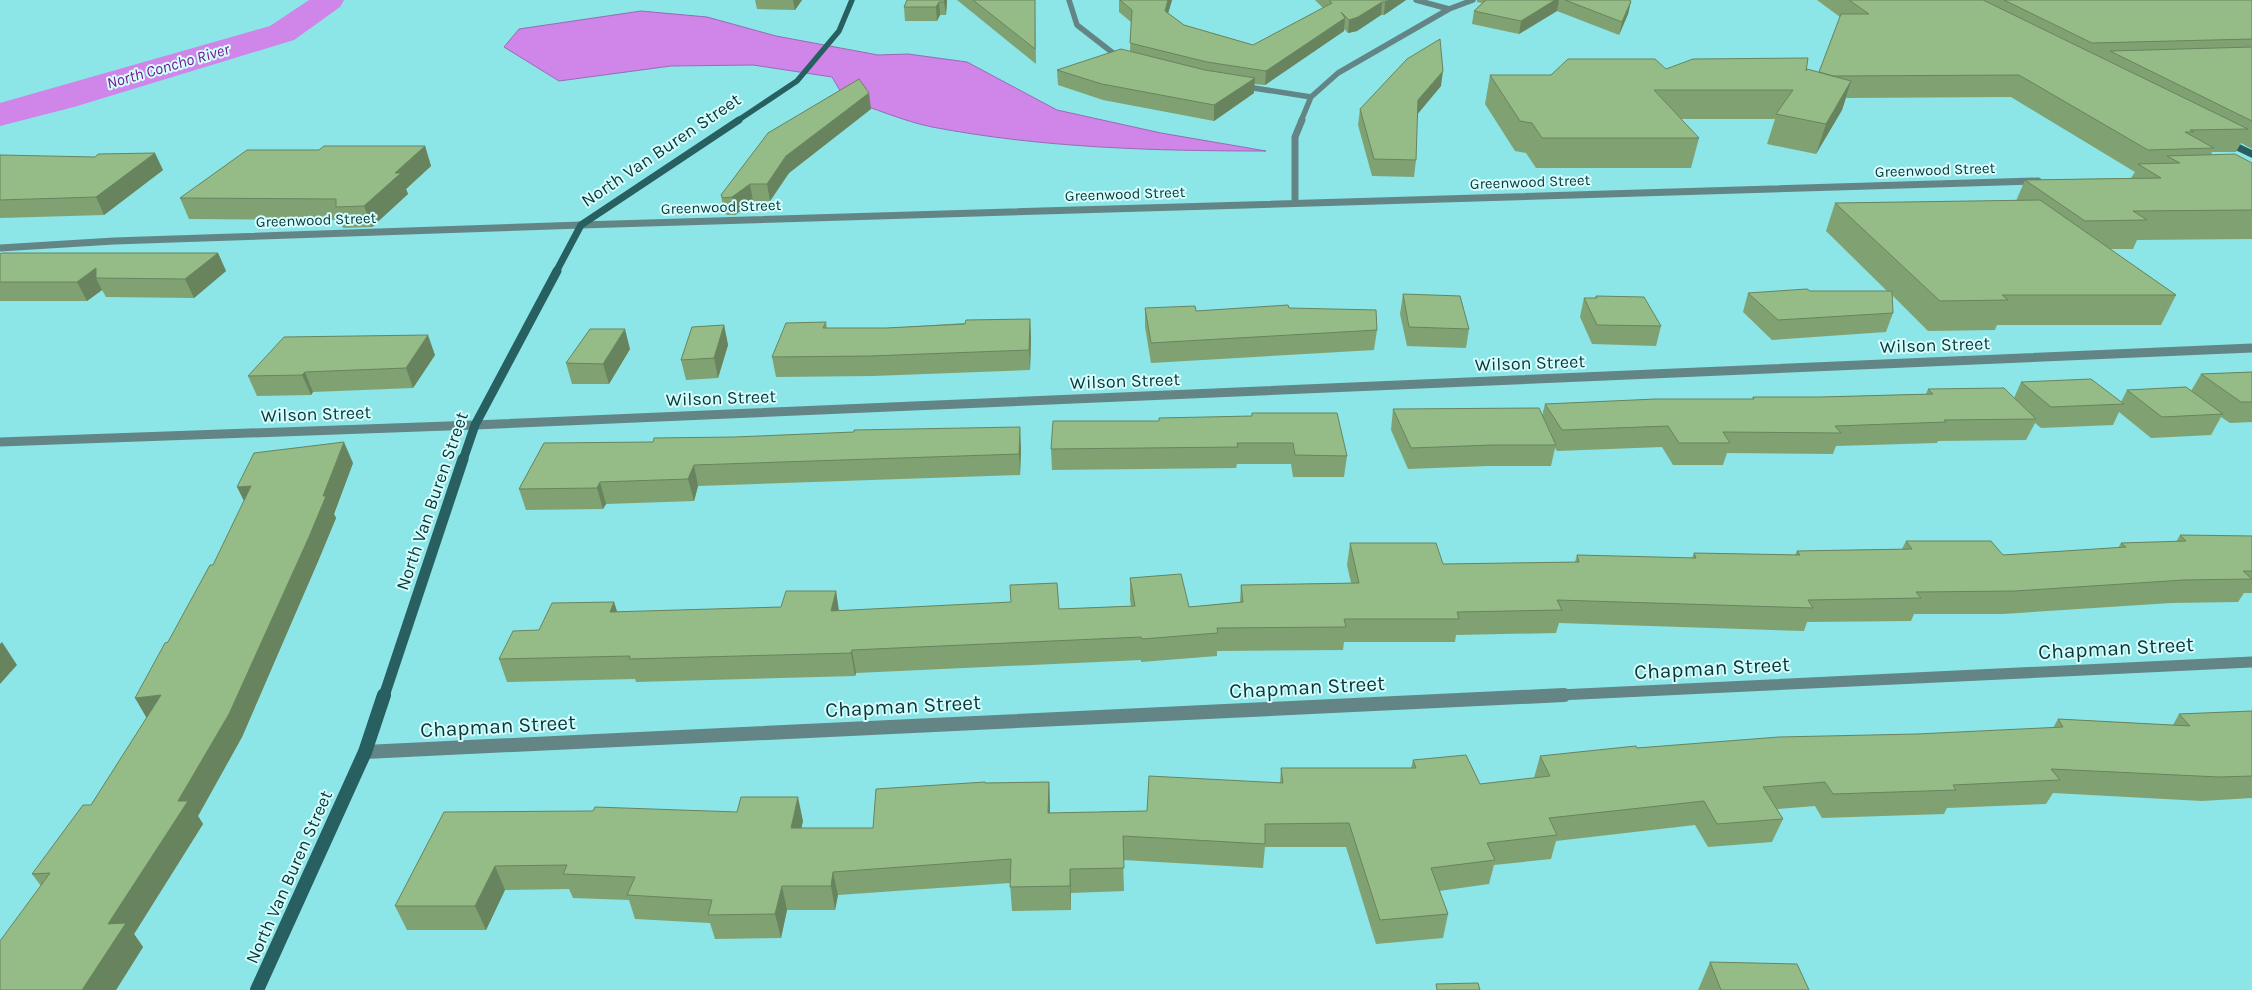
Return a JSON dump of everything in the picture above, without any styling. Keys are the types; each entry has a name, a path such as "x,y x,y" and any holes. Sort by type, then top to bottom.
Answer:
{"street":[{"name":"North Van Buren Street","path":"257,990 365,752 475,425 581,225 797,81 839,31 852,0"},
{"path":"1069,0 1077,25 1120,59 1129,62"},
{"path":"1416,0 1449,9"},
{"path":"1295,202 1294,138 1311,97 1338,73 1449,9 1473,0"},
{"path":"1234,85 1311,97"},
{"path":"2219,138 2252,154"},
{"name":"Greenwood Street","path":"0,248 105,241 581,225 1295,202 2043,181"},
{"name":"Wilson Street","path":"0,442 475,425 2252,348"},
{"name":"Chapman Street","path":"365,752 2252,662"}],"shaded area":[{"path":"641,11 707,17 776,36 878,55 908,54 967,62 1057,110 1161,133 1266,151 1099,147 1015,140 973,134 932,127 899,118 845,99 832,77 753,65 671,66 559,81 504,47 519,29"}],"building":[{"path":"907,0 945,0 944,2 939,2 936,7 904,7"},
{"path":"973,0 1035,0 1035,49"},
{"path":"1120,0 1168,0 1165,11 1184,25 1253,45 1332,3 1329,0 1389,0 1349,20 1341,12 1345,18 1266,71 1207,62 1130,43 1132,10"},
{"path":"1486,0 1555,0 1521,21 1474,11"},
{"path":"1565,0 1629,0 1631,1 1622,22"},
{"path":"1849,0 1983,0 2248,129 2190,130 2194,132 2185,132 2214,148 2148,150 2019,75 1833,76 1819,72 1841,14 1869,14"},
{"path":"2004,0 2252,0 2252,39 2092,43"},
{"path":"1440,39 1443,71 1418,100 1416,160 1374,159 1360,109 1407,59"},
{"path":"2252,47 2252,121 2110,51"},
{"path":"1121,49 1205,70 1255,78 1214,105 1102,84 1057,70"},
{"path":"1808,58 1806,71 1807,69 1851,81 1826,124 1776,114 1793,90 1654,90 1699,138 1542,138 1532,123 1520,121 1490,75 1551,75 1568,59 1655,59 1666,69 1693,59"},
{"path":"859,79 869,93 786,156 767,184 750,184 732,197 723,198 721,195 768,133"},
{"path":"324,146 425,146 395,173 401,173 364,206 336,207 336,199 180,198 247,150 319,150"},
{"path":"155,153 96,197 0,200 0,155 95,157 98,154"},
{"path":"2235,154 2252,163 2252,210 2133,211 2147,220 2085,221 2025,180 2161,178 2138,164 2180,163 2167,156"},
{"path":"2040,200 2176,295 2002,295 2008,300 1940,301 1835,203"},
{"path":"218,253 185,279 96,278 96,268 77,282 0,282 0,254"},
{"path":"1807,289 1810,291 1892,291 1893,313 1778,320 1748,293"},
{"path":"1403,294 1460,296 1469,329 1409,327"},
{"path":"1596,296 1644,297 1661,326 1597,325 1584,298 1597,298"},
{"path":"1288,305 1289,308 1376,310 1377,330 1151,343 1145,308 1195,306 1196,311"},
{"path":"1030,319 1029,350 870,356 772,357 786,323 826,322 823,328 886,328 965,324 966,320"},
{"path":"724,325 714,358 681,360 692,327"},
{"path":"590,329 625,329 603,364 566,363"},
{"path":"428,335 406,368 305,372 302,375 248,376 284,337"},
{"path":"2252,372 2252,402 2241,402 2201,374"},
{"path":"2091,379 2124,404 2051,407 2021,382"},
{"path":"2186,387 2223,414 2162,417 2127,390"},
{"path":"2004,388 2036,419 1944,420 1946,422 1835,426 1841,433 1723,432 1730,443 1679,443 1668,426 1562,430 1545,404 1656,399 1754,399 1753,397 1933,394 1928,389"},
{"path":"1539,408 1556,445 1411,448 1393,409"},
{"path":"1252,413 1337,413 1347,456 1295,455 1293,443 1237,443 1238,447 1051,449 1053,421 1159,421 1159,418 1252,416"},
{"path":"1020,427 1019,454 694,465 688,479 600,482 597,488 519,489 544,443 653,442 654,438 735,437 854,432 854,430"},
{"path":"344,442 323,496 326,496 309,537 229,714 178,801 188,801 108,924 126,923 82,990 0,990 0,941 50,873 32,874 83,805 91,805 161,695 135,698 210,565 213,565 251,486 237,487 254,453"},
{"path":"2180,535 2252,536 2252,571 2243,571 2252,579 2184,580 2015,591 1916,592 1921,598 1808,600 1813,608 1557,600 1562,610 1457,612 1459,619 1344,619 1346,627 1217,628 1218,633 1142,639 1141,637 852,650 851,653 629,659 630,656 499,659 513,631 539,630 552,603 614,602 610,612 781,607 786,591 836,591 831,611 1011,602 1010,585 1057,583 1059,609 1135,606 1130,578 1181,574 1189,607 1243,602 1241,585 1359,583 1350,543 1436,543 1443,564 1579,562 1577,555 1696,558 1694,553 1800,555 1797,551 1912,549 1906,541 1991,541 2003,555 2126,547 2121,543 2186,541"},
{"path":"2252,711 2252,776 2219,777 2051,769 2060,780 1953,785 1956,790 1833,794 1825,782 1763,787 1783,819 1717,824 1704,801 1549,818 1557,835 1487,843 1495,860 1431,868 1448,914 1380,920 1349,823 1265,824 1265,844 1123,836 1124,868 1070,869 1070,886 1010,887 1011,859 833,872 831,886 782,886 775,914 708,915 712,900 627,895 635,877 563,874 567,865 495,866 475,906 395,906 444,812 593,811 595,807 737,812 741,797 798,797 791,828 873,828 876,789 985,782 1049,782 1048,813 1147,811 1149,776 1283,783 1281,768 1416,768 1413,760 1466,755 1480,784 1550,776 1540,756 1636,746 1637,748 1779,737 1917,734 2063,727 2058,719 2190,726 2179,714"},
{"path":"1710,962 1797,964 1809,990 1721,990"},
{"path":"1478,983 1480,990 1437,990 1436,984"}],"waterway":[{"name":"North Concho River","path":"0,115 61,99 282,33 329,0"}]}
